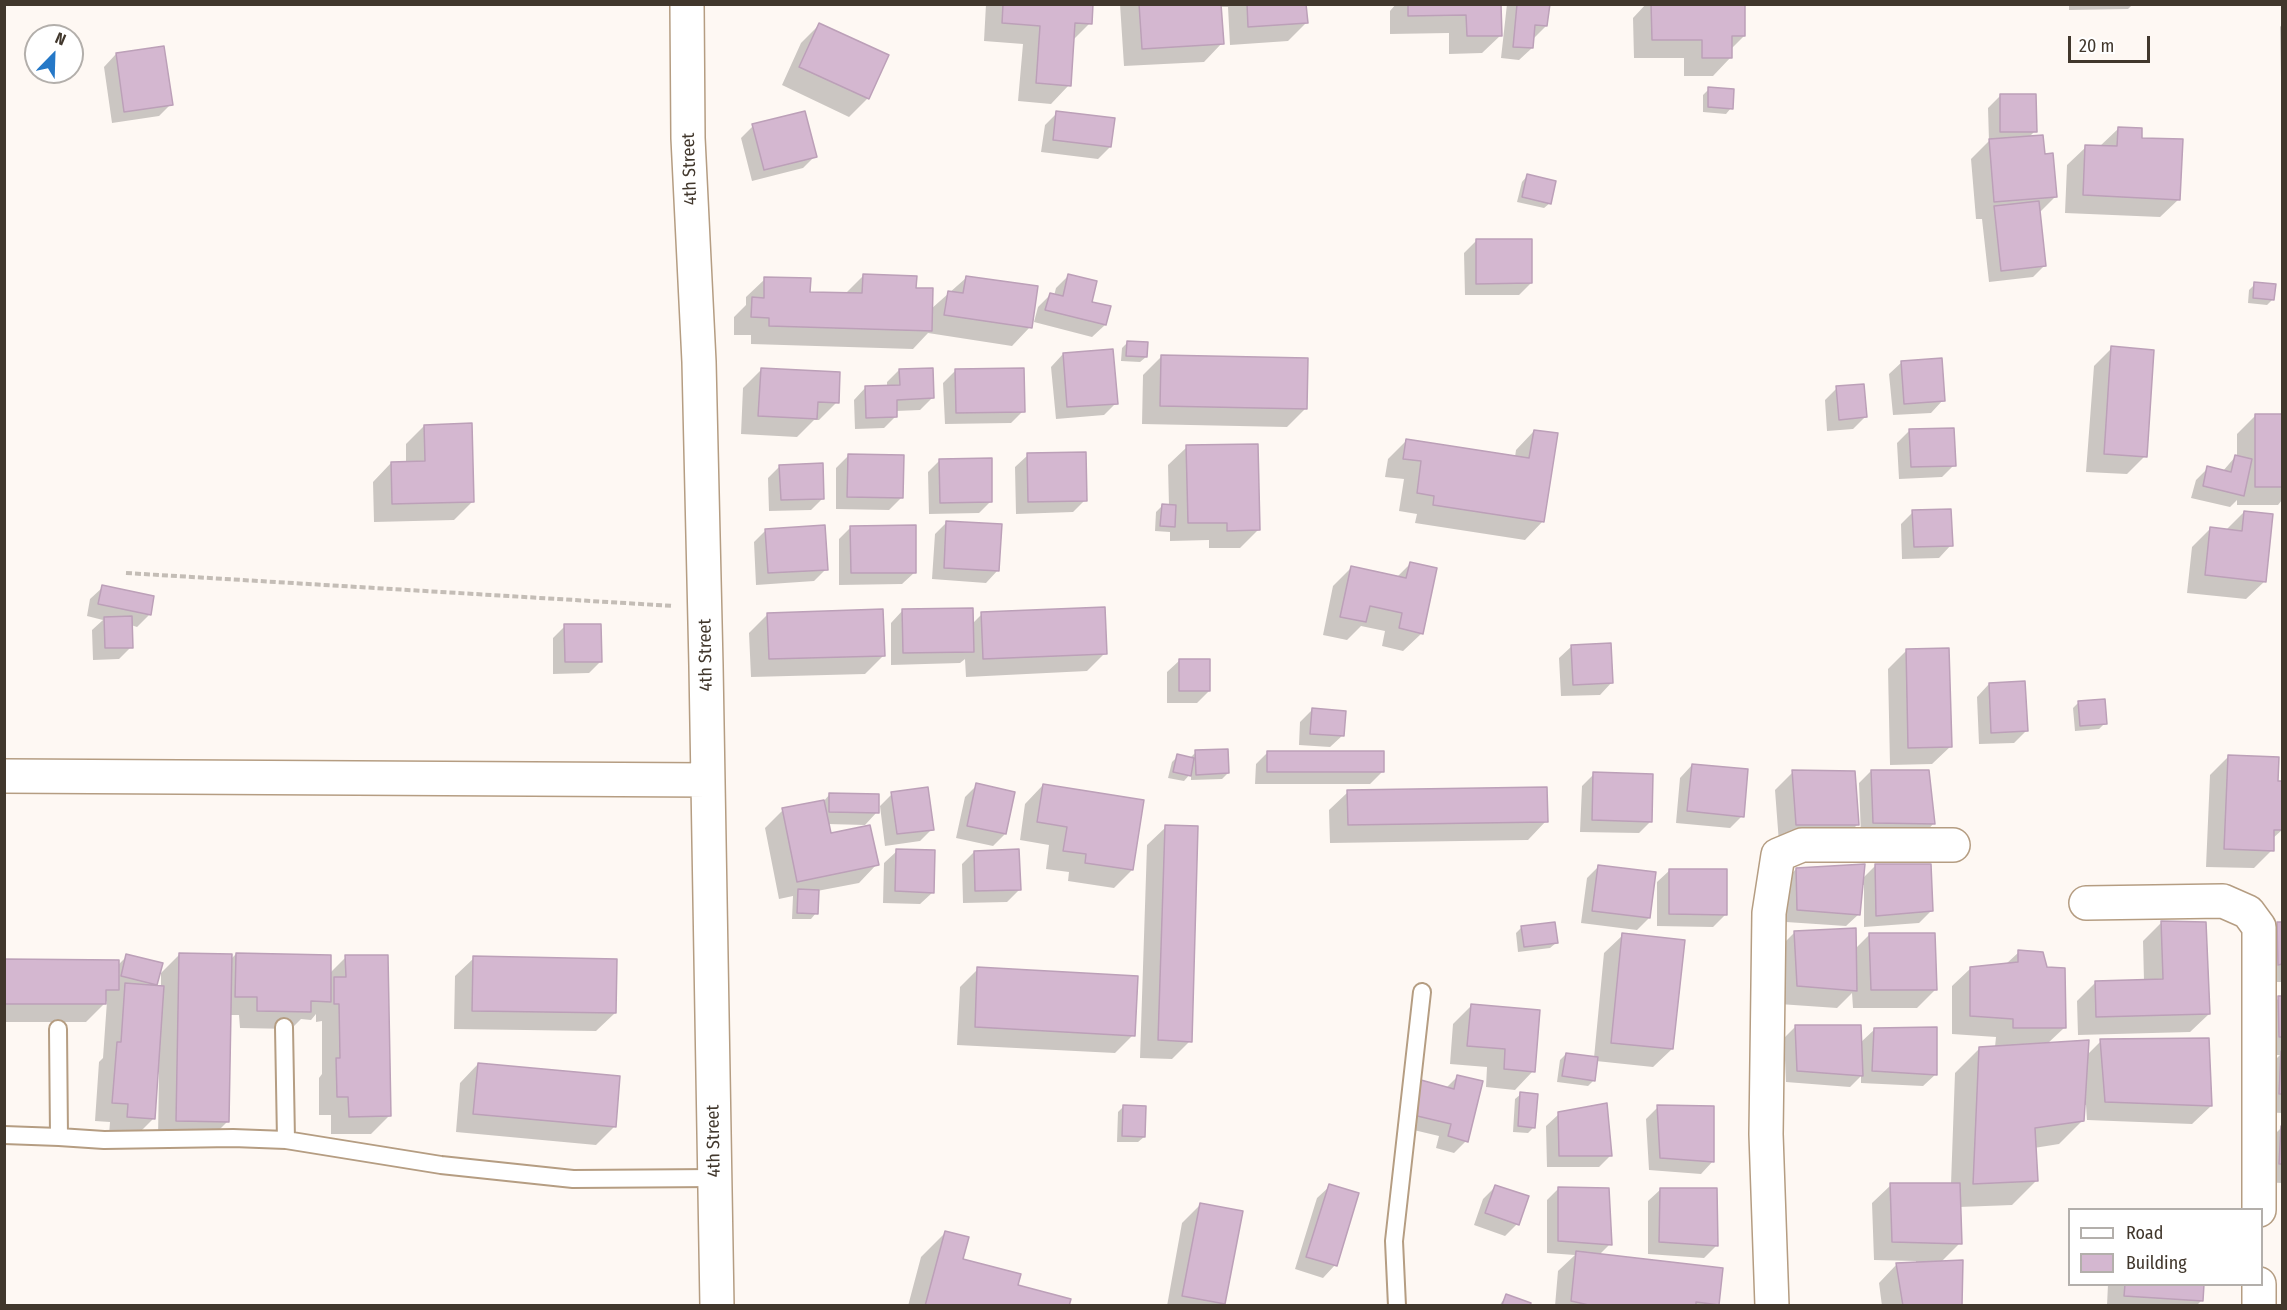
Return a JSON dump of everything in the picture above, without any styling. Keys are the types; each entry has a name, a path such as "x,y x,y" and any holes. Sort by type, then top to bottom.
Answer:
{"street":[{"name":"4th Street","path":"687,4 688,138 699,362 705,608 717,1305"},
{"path":"4,776 708,780"},
{"path":"1772,1305 1766,1134 1767,1041 1769,913 1778,855 1802,845 1953,845"},
{"path":"2086,903 2223,901 2248,912 2259,927 2259,1208"},
{"path":"2259,1286 2259,1305"}],"lane":[{"path":"1397,1305 1394,1240 1422,992"},
{"path":"285,1028 286,1140"},
{"path":"58,1029 59,1137"},
{"path":"4,1135 104,1140 233,1138 286,1140 441,1165 573,1179 715,1178"}],"path":[{"path":"126,573 705,608"}],"building":[{"path":"1003,4 1093,4 1092,24 1075,23 1071,86 1036,83 1040,26 1002,23"},
{"path":"1139,4 1221,4 1224,44 1142,49"},
{"path":"1247,4 1306,4 1308,23 1248,27"},
{"path":"1408,4 1501,4 1502,36 1467,36 1466,15 1408,16"},
{"path":"1517,4 1550,4 1547,26 1535,25 1533,48 1513,47"},
{"path":"1651,4 1745,4 1745,36 1732,36 1732,58 1702,58 1702,40 1652,40"},
{"path":"819,23 889,55 869,99 799,67"},
{"path":"164,46 173,105 124,112 116,53"},
{"path":"1708,87 1734,89 1733,109 1708,107"},
{"path":"2000,94 2036,94 2037,132 2000,132"},
{"path":"805,111 817,157 764,170 752,124"},
{"path":"1056,111 1115,118 1111,147 1053,140"},
{"path":"2118,127 2142,128 2142,138 2183,139 2180,200 2083,195 2085,145 2117,146"},
{"path":"2043,135 2045,154 2053,153 2057,197 1994,202 1989,139"},
{"path":"1527,174 1556,181 1551,204 1522,197"},
{"path":"2039,201 2046,266 2001,271 1994,206"},
{"path":"1476,239 1532,239 1532,283 1476,284"},
{"path":"863,274 917,276 916,288 933,288 932,331 769,326 769,318 751,317 752,297 764,298 764,277 811,278 810,292 862,293"},
{"path":"1068,274 1097,281 1092,302 1111,306 1106,325 1045,310 1050,293 1063,296"},
{"path":"966,276 1038,286 1032,328 944,315 948,291 963,293"},
{"path":"2254,282 2276,284 2274,300 2253,298"},
{"path":"1127,341 1148,342 1147,357 1126,356"},
{"path":"2111,346 2154,350 2147,457 2104,454"},
{"path":"1113,349 1118,404 1067,407 1063,353"},
{"path":"1161,355 1308,358 1307,409 1160,406"},
{"path":"1942,358 1945,401 1904,404 1901,361"},
{"path":"761,368 840,372 839,403 818,402 817,419 758,416"},
{"path":"933,368 934,398 897,400 897,417 866,418 865,386 900,385 899,369"},
{"path":"1024,368 1025,412 956,413 955,369"},
{"path":"1864,384 1867,417 1839,420 1836,386"},
{"path":"2255,414 2282,414 2282,487 2255,487"},
{"path":"472,423 474,502 392,504 391,462 425,461 424,425"},
{"path":"1954,428 1956,466 1911,467 1909,429"},
{"path":"1534,430 1558,433 1544,522 1433,505 1434,496 1417,493 1421,461 1403,459 1406,439 1529,458"},
{"path":"1258,444 1260,530 1227,531 1227,523 1188,523 1186,445"},
{"path":"1086,452 1087,501 1028,502 1027,453"},
{"path":"848,454 904,455 903,498 847,497"},
{"path":"2235,455 2252,459 2244,496 2203,486 2207,466 2231,472"},
{"path":"992,458 992,502 940,503 939,459"},
{"path":"823,463 824,499 781,500 779,465"},
{"path":"1162,504 1176,505 1175,527 1160,526"},
{"path":"1951,509 1953,546 1914,547 1912,510"},
{"path":"2244,511 2273,514 2266,582 2205,575 2210,527 2242,531"},
{"path":"946,521 1002,524 999,571 944,568"},
{"path":"825,525 828,570 768,573 765,529"},
{"path":"916,525 916,573 851,573 850,526"},
{"path":"1410,562 1437,568 1423,634 1399,628 1402,613 1370,606 1366,622 1340,617 1351,566 1406,578"},
{"path":"102,585 154,596 151,615 98,604"},
{"path":"1105,607 1107,654 983,659 981,612"},
{"path":"973,608 974,652 903,653 902,609"},
{"path":"883,609 885,656 769,659 767,613"},
{"path":"132,616 133,648 105,648 104,617"},
{"path":"564,624 601,624 602,662 565,662"},
{"path":"1611,643 1613,683 1573,685 1571,645"},
{"path":"1949,648 1952,747 1908,748 1906,649"},
{"path":"1179,659 1210,659 1210,691 1179,691"},
{"path":"2025,681 2028,731 1991,733 1989,683"},
{"path":"2105,699 2107,724 2080,726 2078,701"},
{"path":"1312,708 1346,711 1344,736 1310,734"},
{"path":"1228,749 1229,773 1196,775 1195,750"},
{"path":"1267,751 1384,751 1384,772 1267,772"},
{"path":"1177,754 1194,758 1191,776 1173,772"},
{"path":"2228,755 2279,757 2278,781 2282,781 2282,830 2274,830 2274,851 2224,849"},
{"path":"1692,764 1748,769 1744,817 1687,811"},
{"path":"1792,770 1855,771 1859,825 1796,825"},
{"path":"1871,770 1929,770 1935,824 1873,823"},
{"path":"1593,772 1653,774 1652,822 1592,820"},
{"path":"976,783 1015,792 1006,834 967,826"},
{"path":"1043,784 1144,800 1133,870 1085,863 1086,854 1063,851 1067,827 1037,822"},
{"path":"928,787 934,830 897,834 891,792"},
{"path":"1547,787 1548,822 1348,825 1347,790"},
{"path":"829,793 879,794 879,813 829,812"},
{"path":"824,800 831,833 870,825 879,865 797,882 782,808"},
{"path":"1165,825 1198,826 1192,1042 1158,1040"},
{"path":"896,849 935,850 934,893 895,891"},
{"path":"1019,849 1021,890 975,891 974,851"},
{"path":"1865,864 1860,915 1797,910 1796,868"},
{"path":"1875,864 1931,864 1933,911 1876,916"},
{"path":"1598,865 1656,872 1650,918 1592,911"},
{"path":"1669,869 1727,869 1727,915 1669,914"},
{"path":"798,889 819,890 818,914 797,913"},
{"path":"2161,921 2206,922 2210,1014 2096,1017 2095,981 2163,979"},
{"path":"1555,922 1558,943 1524,947 1521,926"},
{"path":"2277,922 2282,922 2282,964 2278,965"},
{"path":"1856,928 1857,991 1797,986 1794,931"},
{"path":"1622,933 1685,940 1673,1049 1611,1043"},
{"path":"1869,933 1935,933 1937,990 1871,990"},
{"path":"2018,950 2043,952 2047,967 2065,968 2066,1028 2013,1028 2013,1019 1970,1016 1970,967 2018,962"},
{"path":"179,953 232,954 229,1122 176,1121"},
{"path":"236,953 331,955 331,1002 311,1001 311,1012 257,1011 257,997 235,997"},
{"path":"126,954 163,963 157,985 121,976"},
{"path":"345,955 388,955 391,1116 349,1117 348,1097 337,1097 336,1058 340,1058 339,1004 334,1004 334,977 346,977"},
{"path":"473,956 617,959 616,1013 472,1011"},
{"path":"4,959 119,960 119,990 106,990 106,1004 4,1004"},
{"path":"977,967 1138,976 1135,1036 975,1027"},
{"path":"125,983 164,986 155,1119 127,1117 128,1104 112,1103 117,1042 121,1042"},
{"path":"2278,996 2282,996 2282,1037 2279,1037"},
{"path":"1471,1004 1540,1010 1535,1072 1504,1069 1505,1049 1467,1046"},
{"path":"1795,1025 1861,1025 1863,1076 1797,1071"},
{"path":"1937,1027 1937,1075 1872,1071 1874,1028"},
{"path":"2209,1038 2212,1106 2105,1102 2100,1039"},
{"path":"2089,1040 2084,1121 2035,1128 2038,1181 1973,1184 1979,1047"},
{"path":"2281,1051 2282,1094 2279,1094"},
{"path":"1566,1053 1598,1057 1595,1081 1562,1076"},
{"path":"478,1063 620,1076 616,1127 473,1114"},
{"path":"1457,1075 1483,1081 1468,1142 1448,1136 1451,1124 1413,1115 1421,1080 1454,1089"},
{"path":"1520,1092 1538,1094 1535,1128 1518,1126"},
{"path":"1607,1103 1612,1156 1559,1156 1558,1112"},
{"path":"1123,1105 1146,1106 1145,1137 1122,1136"},
{"path":"1657,1105 1714,1106 1714,1162 1660,1158"},
{"path":"2281,1126 2282,1164 2279,1164"},
{"path":"1890,1183 1960,1183 1962,1244 1892,1242"},
{"path":"1329,1184 1359,1193 1337,1266 1306,1257"},
{"path":"1495,1185 1529,1196 1519,1225 1485,1213"},
{"path":"1558,1187 1609,1188 1612,1245 1558,1241"},
{"path":"1660,1188 1717,1188 1718,1246 1659,1242"},
{"path":"1200,1203 1243,1211 1225,1304 1182,1296"},
{"path":"945,1231 969,1237 963,1259 1021,1274 1018,1285 1071,1299 1069,1306 925,1306"},
{"path":"1576,1251 1723,1268 1719,1305 1696,1302 1696,1306 1593,1306 1571,1301"},
{"path":"1963,1260 1962,1306 1903,1306 1896,1263"},
{"path":"2125,1286 2204,1286 2203,1301 2124,1296"},
{"path":"1506,1294 1531,1303 1530,1306 1502,1305"}]}
